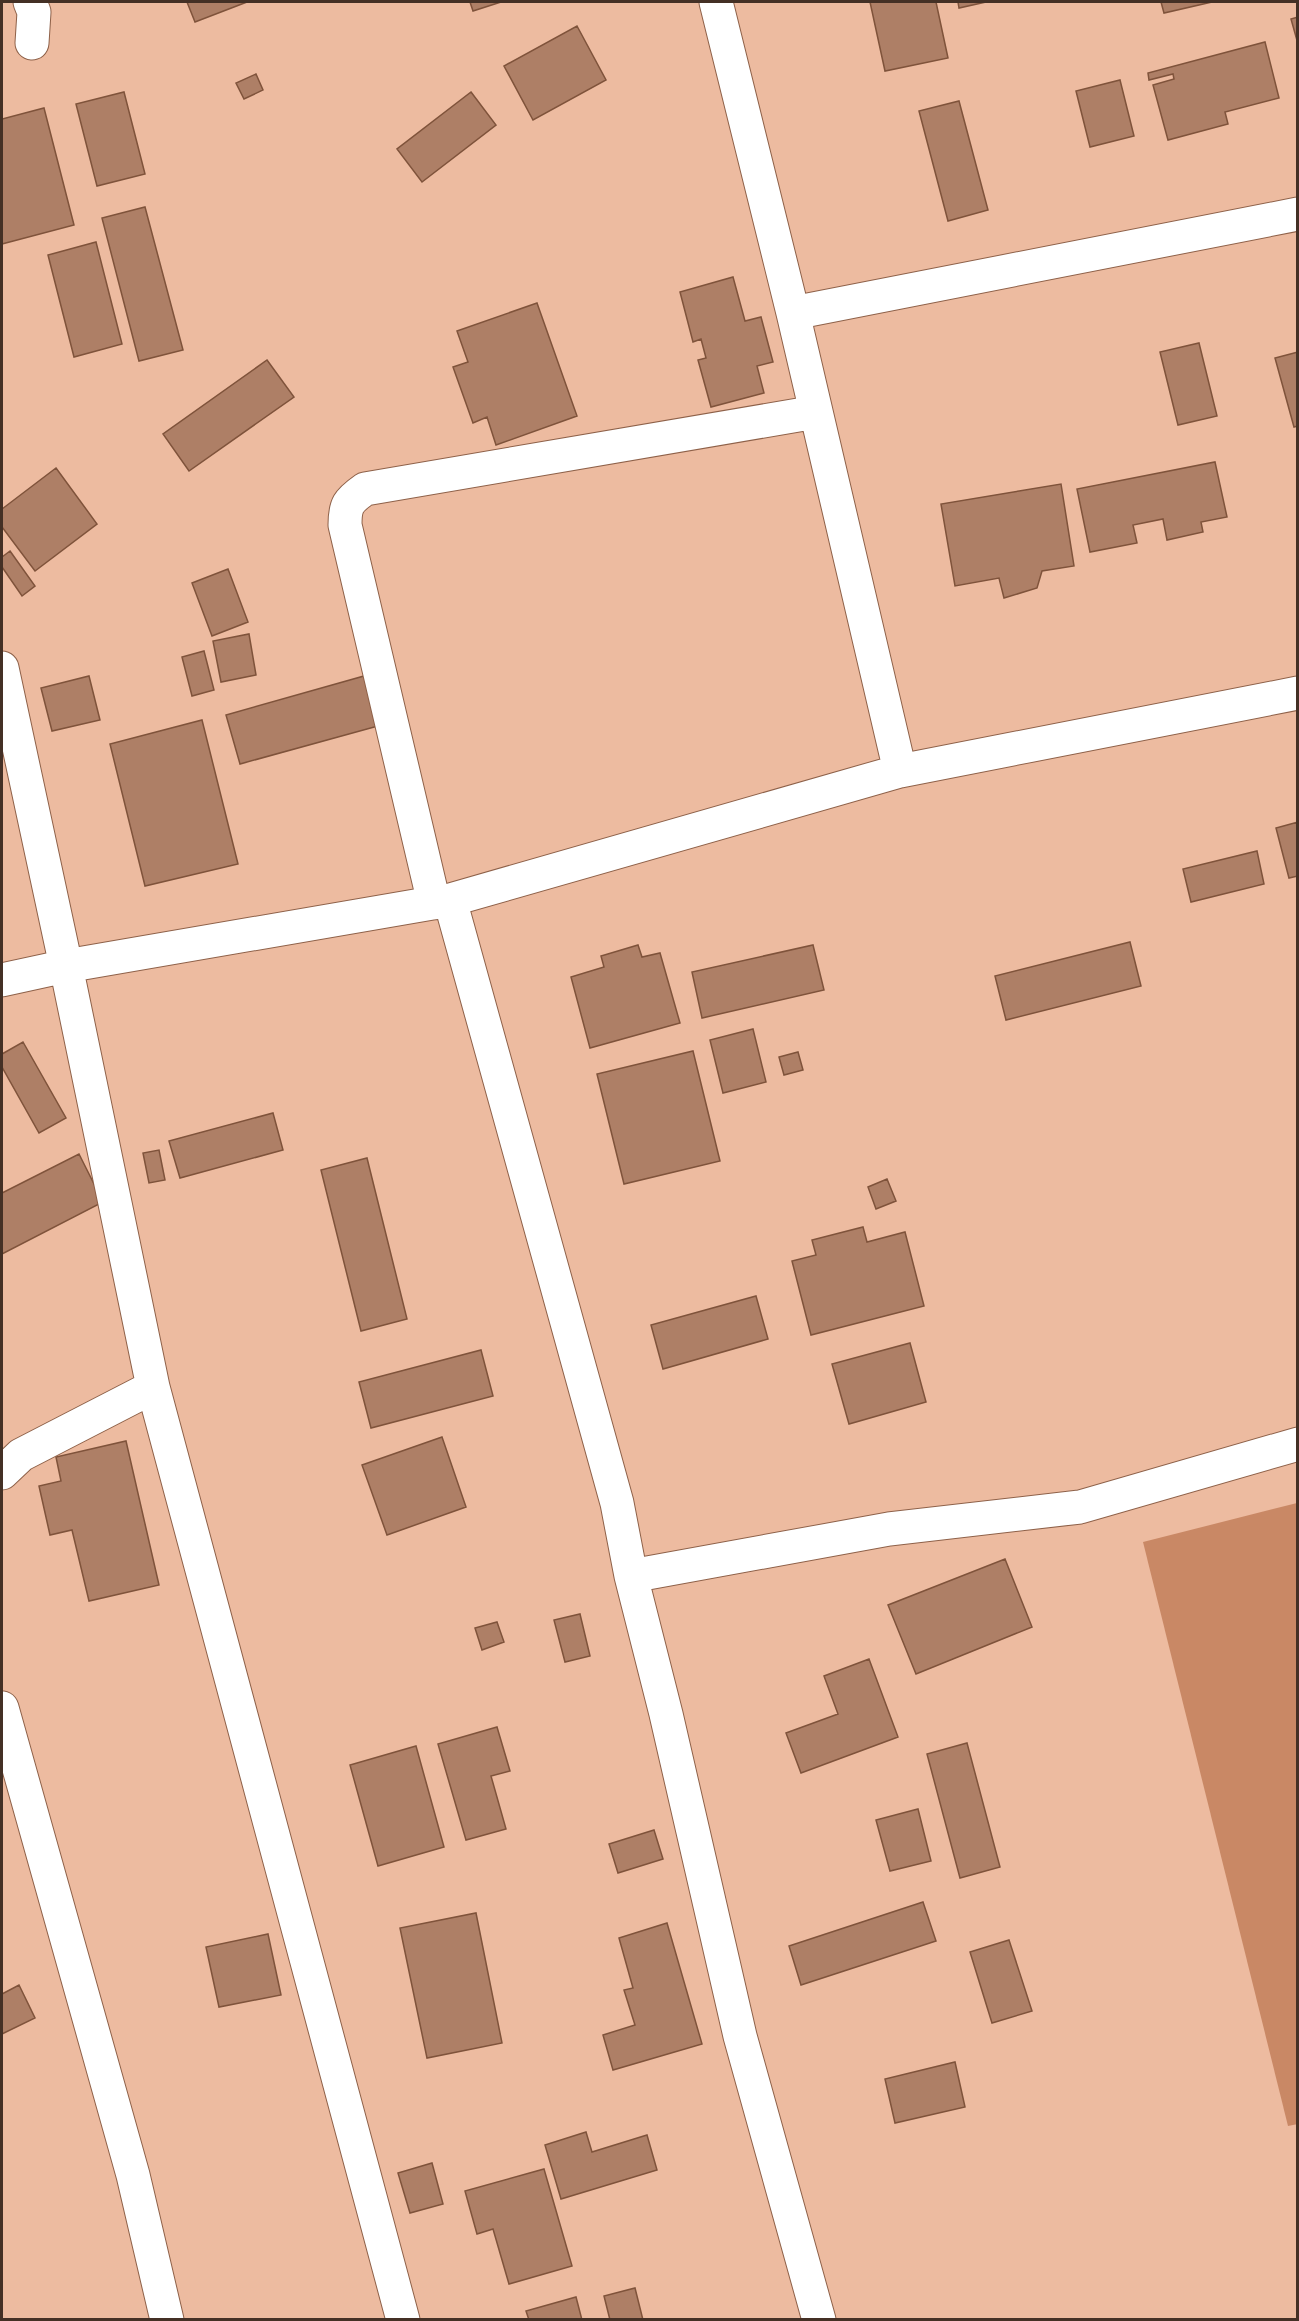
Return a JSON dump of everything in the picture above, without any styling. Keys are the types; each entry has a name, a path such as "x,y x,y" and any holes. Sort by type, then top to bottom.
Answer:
{"street":[{"path":"30,2 34,12 32,43"},
{"path":"716,2 793,313 900,771"},
{"path":"793,313 1298,214"},
{"path":"816,412 364,489 352,498 345,509 345,525 442,902 617,1503 631,1576 666,1714 740,2036 819,2319"},
{"path":"2,668 153,1387 403,2319"},
{"path":"2,980 66,966 442,902 900,771 1298,693"},
{"path":"2,1473 21,1455 153,1387"},
{"path":"631,1576 889,1529 1080,1507 1298,1444"},
{"path":"2,1708 134,2175 167,2319"}],"shaded area":[{"path":"1297,1503 1298,2124 1288,2126 1143,1542"}],"building":[{"path":"187,2 247,2 195,22"},
{"path":"470,2 501,2 473,11"},
{"path":"870,2 936,2 948,58 885,71"},
{"path":"958,2 986,2 959,8"},
{"path":"1161,2 1212,2 1164,13"},
{"path":"1298,17 1298,44 1291,19"},
{"path":"577,26 606,80 533,120 504,66"},
{"path":"1265,42 1279,98 1225,112 1228,124 1168,140 1153,85 1174,79 1173,74 1149,80 1148,73"},
{"path":"256,74 263,90 244,99 236,83"},
{"path":"1120,80 1134,136 1090,147 1076,91"},
{"path":"124,92 145,174 97,186 76,104"},
{"path":"471,92 496,125 422,182 397,149"},
{"path":"959,101 988,210 948,221 919,111"},
{"path":"44,108 74,225 2,244 2,119"},
{"path":"145,207 183,350 139,361 102,218"},
{"path":"96,242 122,344 74,357 48,255"},
{"path":"733,277 745,321 761,317 773,362 757,366 764,393 711,407 698,360 706,358 701,339 693,342 680,292"},
{"path":"537,303 577,416 496,445 487,417 473,423 453,367 468,362 457,331"},
{"path":"1199,343 1217,416 1178,425 1160,352"},
{"path":"1298,352 1298,426 1294,427 1275,358"},
{"path":"267,360 294,397 189,471 163,434"},
{"path":"1215,462 1227,517 1201,522 1203,532 1167,540 1163,519 1133,525 1137,543 1090,552 1077,489"},
{"path":"56,468 97,524 35,571 2,527 2,509"},
{"path":"1061,484 1074,566 1042,571 1037,588 1004,598 999,578 955,586 941,504"},
{"path":"10,551 35,586 22,596 2,567 2,557"},
{"path":"228,569 248,622 212,636 192,583"},
{"path":"249,634 256,675 221,682 213,641"},
{"path":"204,651 214,690 192,696 182,657"},
{"path":"89,676 100,720 52,731 41,688"},
{"path":"364,676 378,726 240,764 226,715"},
{"path":"202,720 238,864 145,886 110,744"},
{"path":"1298,822 1298,876 1289,878 1276,828"},
{"path":"1257,851 1264,884 1191,902 1183,869"},
{"path":"1130,942 1141,986 1006,1020 995,976"},
{"path":"638,945 642,957 660,953 680,1023 590,1048 571,977 604,967 601,956"},
{"path":"813,945 824,990 702,1018 692,972"},
{"path":"753,1029 766,1082 723,1093 710,1040"},
{"path":"23,1042 66,1118 39,1133 2,1067 2,1054"},
{"path":"693,1051 720,1161 624,1184 597,1074"},
{"path":"798,1052 803,1070 784,1075 779,1057"},
{"path":"273,1113 283,1150 180,1178 169,1141"},
{"path":"159,1150 165,1180 149,1183 143,1153"},
{"path":"79,1154 103,1202 2,1254 2,1193"},
{"path":"367,1158 407,1319 361,1331 321,1170"},
{"path":"887,1179 896,1201 876,1209 868,1187"},
{"path":"863,1227 867,1242 905,1232 924,1306 811,1335 792,1261 816,1255 812,1240"},
{"path":"756,1296 768,1339 663,1369 651,1325"},
{"path":"910,1343 926,1402 849,1424 832,1364"},
{"path":"481,1350 493,1396 371,1428 359,1382"},
{"path":"442,1437 466,1507 387,1535 362,1465"},
{"path":"126,1441 159,1585 89,1601 72,1530 50,1535 39,1486 61,1481 56,1457"},
{"path":"1005,1559 1032,1627 916,1674 888,1605"},
{"path":"580,1614 590,1656 565,1662 554,1620"},
{"path":"497,1622 504,1642 482,1650 475,1628"},
{"path":"869,1659 898,1737 801,1773 786,1733 838,1714 824,1676"},
{"path":"497,1727 510,1771 491,1776 506,1829 466,1840 438,1744"},
{"path":"967,1743 1000,1867 960,1878 927,1754"},
{"path":"416,1746 444,1847 378,1866 350,1765"},
{"path":"918,1809 931,1861 890,1871 876,1820"},
{"path":"654,1830 663,1859 618,1873 609,1844"},
{"path":"923,1902 936,1941 801,1985 789,1946"},
{"path":"476,1913 502,2043 427,2058 400,1928"},
{"path":"667,1923 702,2044 613,2070 603,2035 635,2025 624,1990 633,1988 619,1938"},
{"path":"268,1934 281,1995 219,2007 206,1947"},
{"path":"1009,1940 1032,2011 992,2023 970,1952"},
{"path":"19,1985 35,2018 2,2034 2,1994"},
{"path":"955,2062 965,2107 895,2123 885,2079"},
{"path":"586,2132 592,2152 647,2135 657,2170 561,2199 545,2145"},
{"path":"432,2163 443,2204 410,2213 398,2173"},
{"path":"544,2169 572,2266 509,2284 493,2229 477,2234 465,2191"},
{"path":"635,2288 643,2320 610,2320 604,2296"},
{"path":"576,2297 582,2320 529,2320 526,2311"}]}
